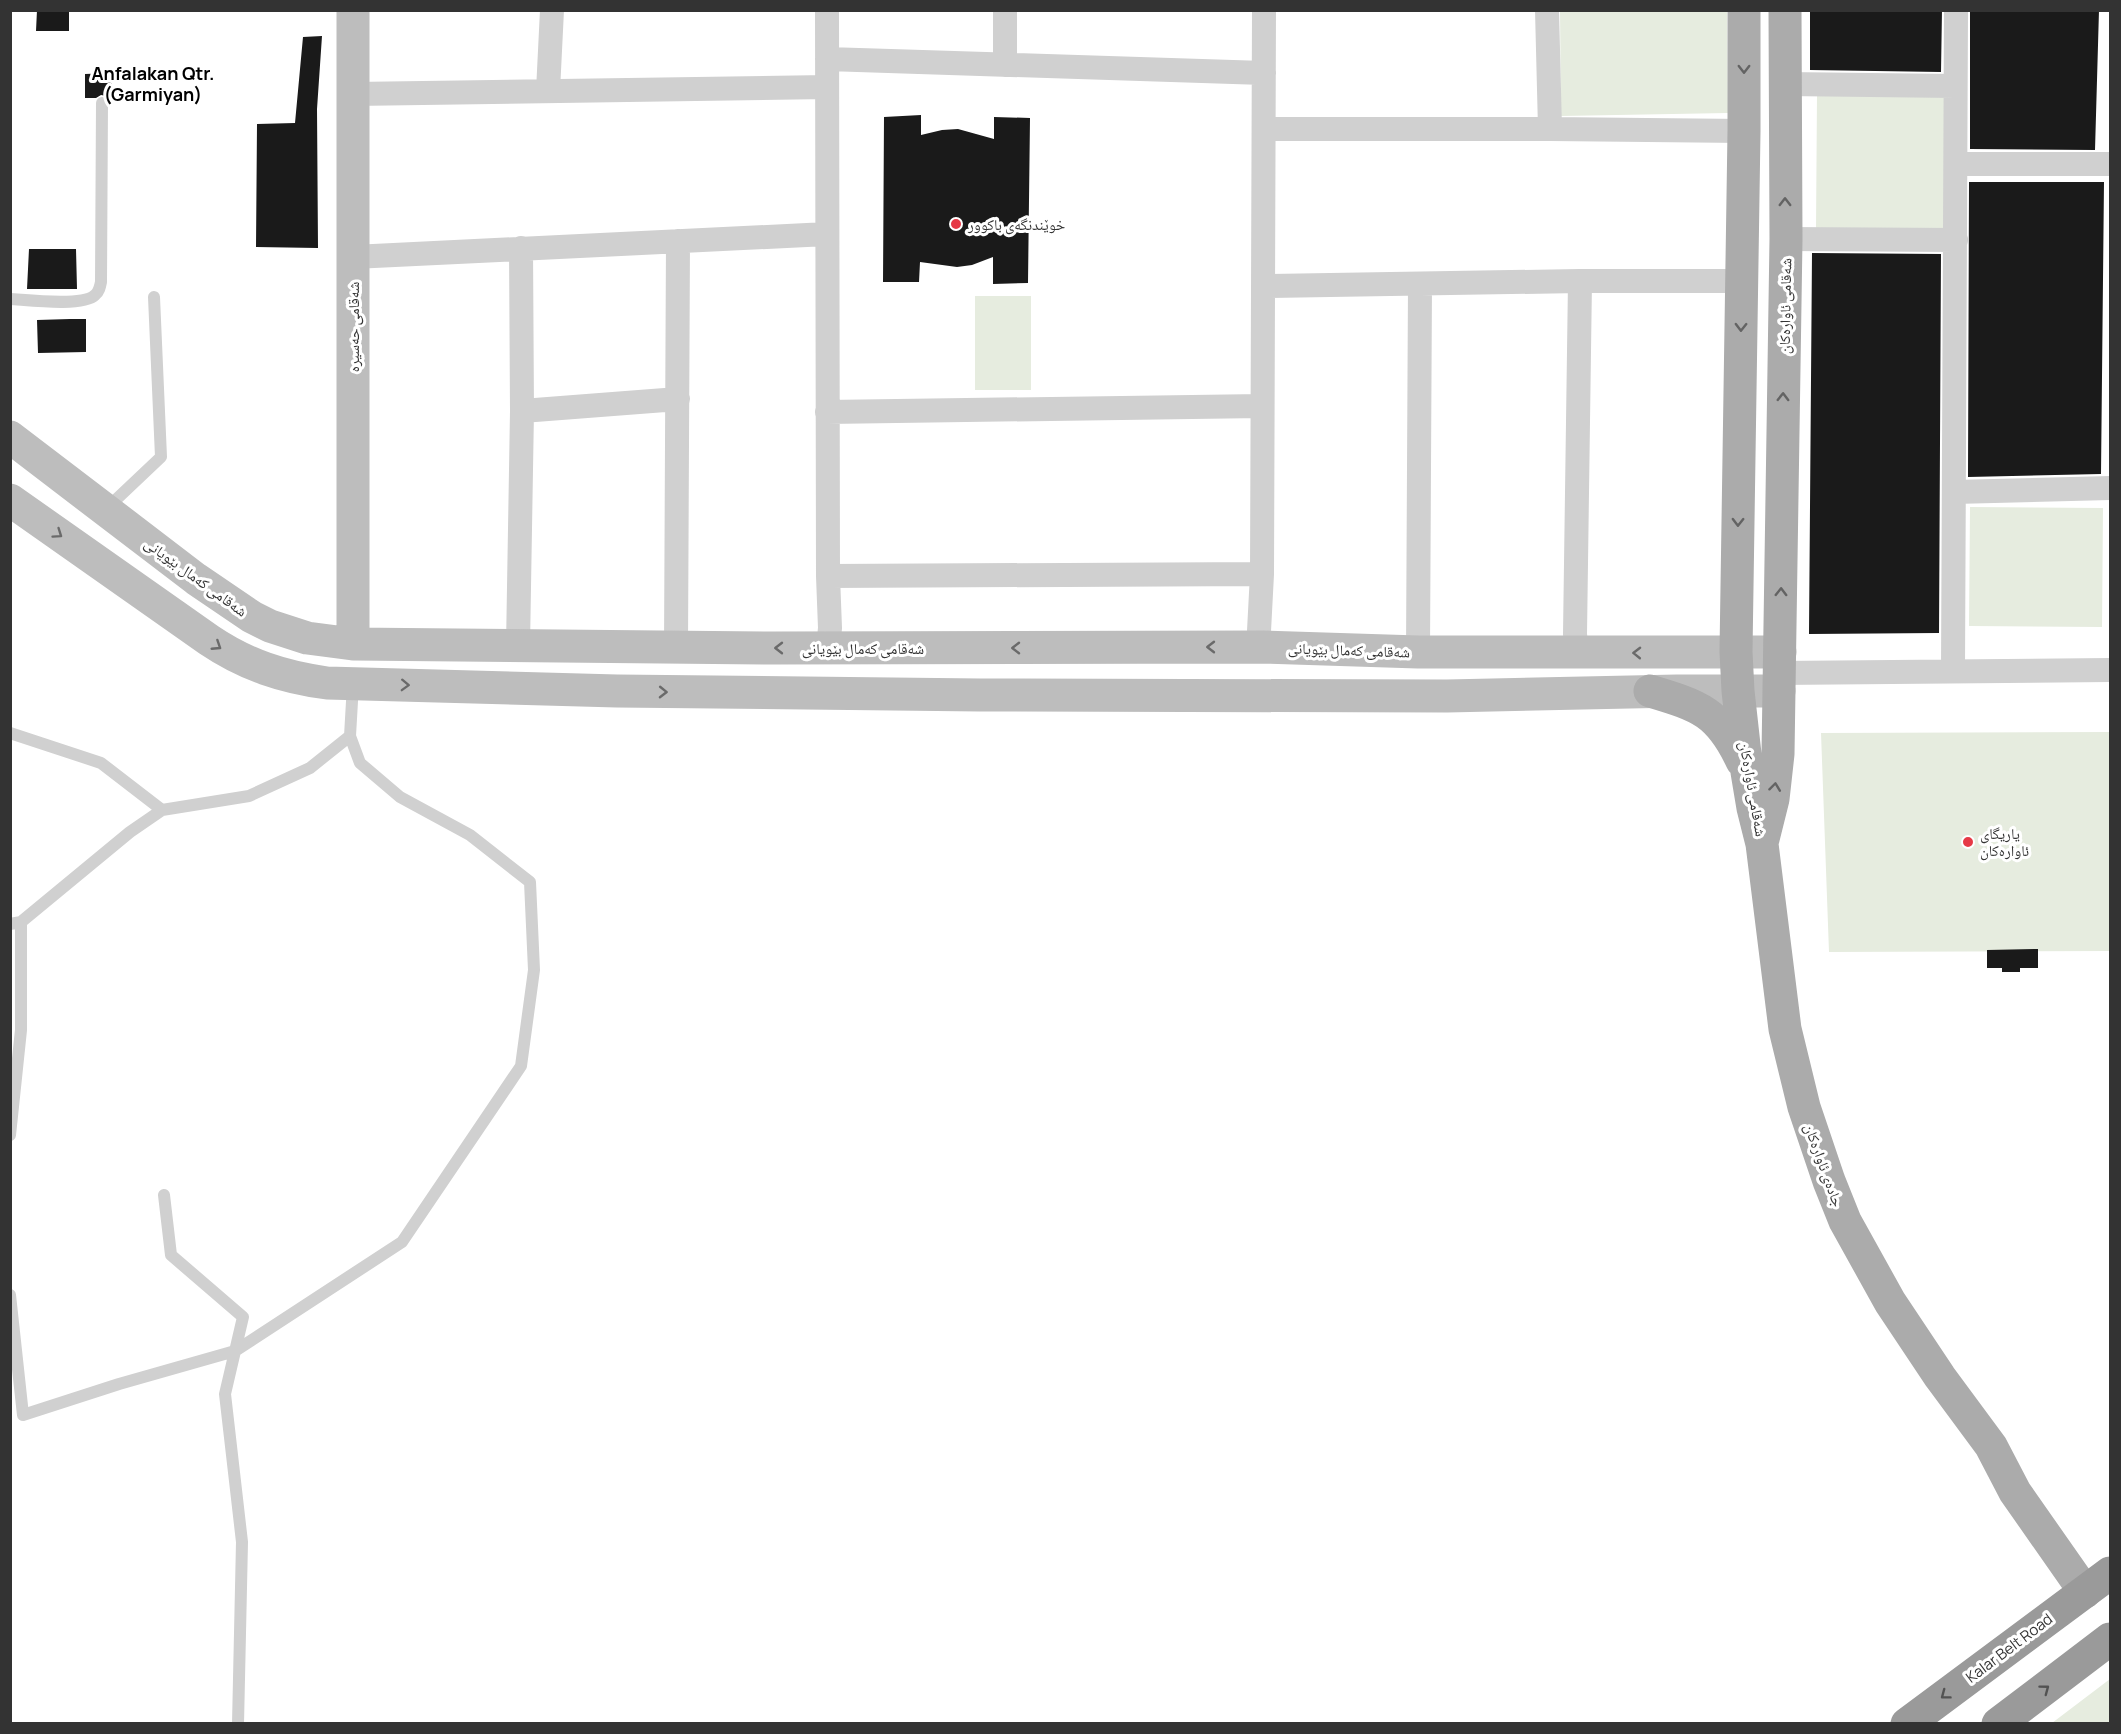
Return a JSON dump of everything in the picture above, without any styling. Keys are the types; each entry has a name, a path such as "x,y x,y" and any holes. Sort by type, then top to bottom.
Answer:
{"highway":[{"name":"Kalar Belt Road","path":"1907,1724 2099,1581"},
{"path":"1998,1724 2110,1640"}],"main road":[{"name":"شەقامی حەسیرە","path":"353,10 353,644"},
{"name":"شەقامی ئاوارەکان","path":"1744,10 1736,652 1747,772 1762,844"},
{"name":"شەقامی ئاوارەکان","path":"1762,844 1776,777 1779,672 1786,239 1785,10"},
{"name":"شەقامی کەمال بێویانی","path":"10,437 196,579 252,617 270,626 307,638 353,644 676,648 1262,647 1418,652 1676,654 1736,652 1779,672"},
{"path":"12,505 236,658 300,679 353,683 617,691 1413,696 1738,691 1779,672"},
{"path":"616,647 617,691"},
{"path":"1664,691 1676,654"},
{"path":"1664,691 1713,718 1727,733 1747,772"},
{"name":"جادەی ئاوارەکان","path":"1762,844 1785,1029 1804,1107 1836,1201 1890,1302 1940,1377 1991,1446 2027,1480 2099,1581"}],"street":[{"path":"548,91 552,10"},
{"path":"827,10 827,412 830,628 828,648"},
{"path":"1005,10 1005,65"},
{"path":"1262,647 1259,631 1262,574 1264,10"},
{"path":"1547,10 1550,129"},
{"path":"1953,670 1956,10"},
{"path":"827,59 1264,73"},
{"path":"1785,84 1955,86"},
{"path":"353,94 827,87"},
{"path":"1264,129 1744,131"},
{"path":"1956,164 2110,164"},
{"path":"353,257 827,234"},
{"path":"1786,239 1956,240"},
{"path":"676,648 678,241"},
{"path":"518,646 522,411 521,248"},
{"path":"1577,652 1575,634 1580,281"},
{"path":"1263,286 1742,281"},
{"path":"1418,652 1420,284"},
{"path":"522,411 678,399"},
{"path":"827,412 1262,406"},
{"path":"1954,492 2110,488"},
{"path":"828,576 1262,574"},
{"path":"1779,672 2110,670"}],"lane":[{"path":"10,299 81,301 89,299 99,290 101,282 102,103"},
{"path":"105,510 161,457 154,297"},
{"path":"10,1295 23,1415 119,1384 235,1351 402,1242 521,1066 534,970 530,882 471,835 400,797 360,763 350,736 353,683"},
{"path":"10,733 101,763 162,810"},
{"path":"10,1135 21,1030 16,923 130,832 162,810 249,796 310,768 350,736"},
{"path":"164,1195 171,1255 243,1317 225,1394 242,1542 238,1724"}],"shaded area":[{"path":"1560,11 1727,11 1728,113 1561,116"},
{"path":"1817,94 1948,95 1947,230 1816,229"},
{"path":"975,296 1031,296 1031,390 975,390"},
{"path":"1970,507 2103,508 2102,627 1969,626"},
{"name":"یاریگای ئاوارەکان","path":"2110,732 2110,951 1829,952 1821,733"},
{"path":"2110,1679 2110,1723 2052,1723"}],"building":[{"path":"37,10 69,10 69,31 36,31"},
{"path":"1810,10 1942,10 1941,72 1810,70"},
{"path":"1970,10 2099,10 2095,150 1970,149"},
{"path":"322,36 317,109 318,248 256,247 257,124 295,123 303,37"},
{"path":"111,73 112,97 101,95 96,98 85,98 85,74"},
{"path":"921,115 921,135 958,129 994,139 994,117 1030,118 1028,283 993,284 993,257 972,265 957,267 920,262 919,282 883,282 884,117"},
{"path":"1969,182 2104,182 2101,474 1968,477"},
{"path":"29,249 76,249 77,289 27,289"},
{"path":"1812,253 1941,254 1939,633 1809,634"},
{"path":"86,319 86,352 38,353 37,320"},
{"path":"2038,949 2038,968 2020,968 2020,972 2002,972 2002,968 1987,968 1987,950"}],"place":[{"name":"خوێندنگەی باکوور","path":"956,224"},
{"name":"یاریگای ئاوارەکان","path":"1968,842"}],"district":[{"name":"Anfalakan Qtr. (Garmiyan)","path":"153,83"}]}
